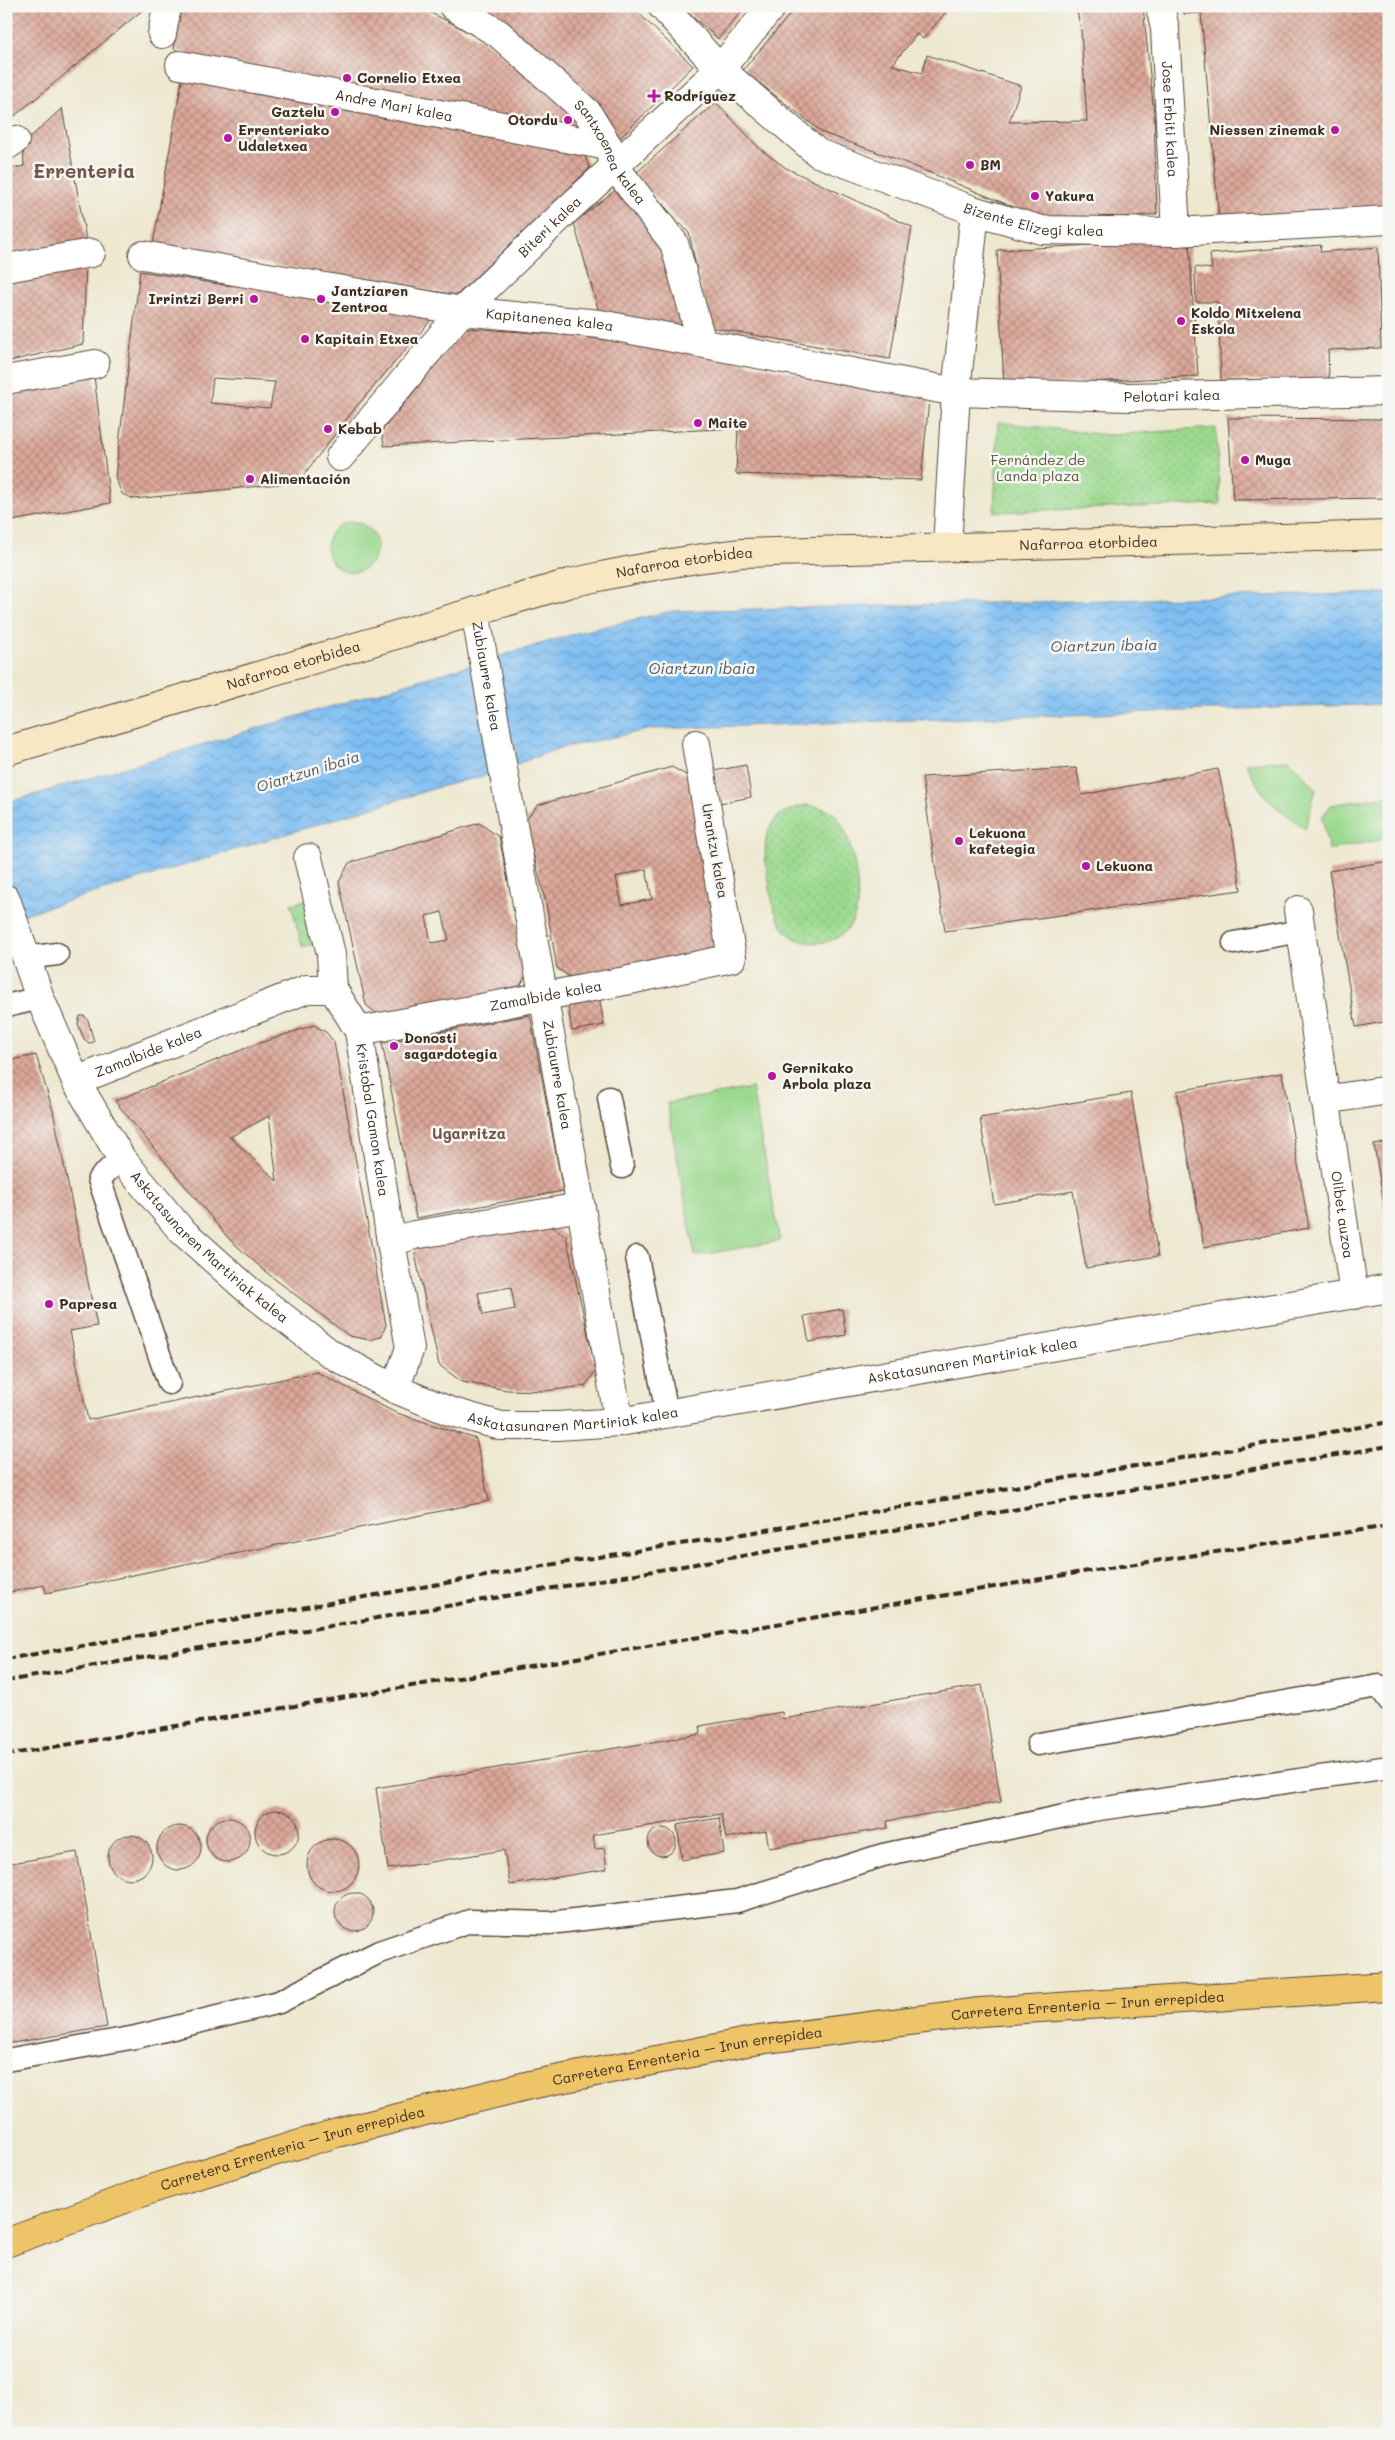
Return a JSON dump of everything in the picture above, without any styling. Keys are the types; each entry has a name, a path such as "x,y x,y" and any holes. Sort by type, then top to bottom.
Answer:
{"main road":[{"name":"Nafarroa etorbidea","path":"17,748 475,611 613,573 699,558 741,553 1389,535"},
{"name":"Carretera Errenteria – Irun errepidea","path":"6,2243 157,2187 337,2133 530,2085 752,2041 980,2012 1389,1986"}],"street":[{"path":"162,34 167,6"},
{"name":"Santxoenea kalea","path":"454,6 499,34 587,112 612,156 674,243 702,343"},
{"name":"Bizente Elizegi kalea","path":"662,6 720,69 818,153 975,211 1042,230 1176,232 1389,220"},
{"name":"Biteri kalea","path":"340,457 462,311 567,210 612,156 720,69 772,6"},
{"name":"Jose Erbiti kalea","path":"1160,6 1165,29 1176,232"},
{"name":"Andre Mari kalea","path":"180,65 612,156"},
{"path":"947,547 956,392 975,211"},
{"path":"6,268 91,253"},
{"name":"Kapitanenea kalea","path":"143,255 462,311 600,324 956,392"},
{"path":"6,380 95,364"},
{"name":"Pelotari kalea","path":"956,392 1129,397 1389,391"},
{"name":"Zubiaurre kalea","path":"475,611 619,1422"},
{"name":"Urantzu kalea","path":"696,744 732,958"},
{"path":"6,767 17,748"},
{"name":"Kristobal Gamon kalea","path":"308,858 331,954 333,989 359,1031 391,1242 410,1348 394,1389"},
{"name":"Askatasunaren Martiriak kalea","path":"6,899 40,998 76,1081 122,1158 181,1230 247,1289 331,1354 394,1389 450,1411 501,1426 558,1426 619,1422 1354,1294"},
{"name":"Olibet auzoa","path":"1299,921 1354,1294"},
{"name":"Zamalbide kalea","path":"359,1031 625,981 732,958"},
{"name":"Zamalbide kalea","path":"76,1081 307,989 333,989"},
{"path":"1325,1100 1389,1090"},
{"path":"391,1242 414,1234 580,1207"},
{"path":"1354,1294 1389,1288"}],"lane":[{"path":"1234,943 1299,921"},
{"path":"20,942 57,954"},
{"path":"6,1006 40,998"},
{"path":"609,1098 622,1167"},
{"path":"122,1158 100,1179 169,1384"},
{"path":"637,1257 666,1414"},
{"path":"1038,1744 1379,1686 1389,1700"},
{"path":"6,2060 136,2037 279,2002 379,1952 470,1920 549,1923 738,1901 883,1855 1092,1810 1389,1767"}],"green space":[{"name":"Fernández de Landa plaza","path":"998,422 1107,435 1216,428 1220,504 994,512"},
{"path":"352,522 361,524 372,533 377,547 375,556 366,567 352,572 343,570 332,561 327,547 329,538 338,527"},
{"path":"1289,760 1316,789 1305,829 1270,801 1258,785 1246,763"},
{"path":"1389,796 1389,838 1329,850 1322,817 1331,805"},
{"path":"807,805 829,811 841,823 851,848 857,879 857,906 853,921 835,939 825,942 811,943 799,940 783,928 771,895 765,855 768,832 772,823 780,815"},
{"path":"306,900 317,943 302,947 291,904"},
{"path":"752,1088 780,1241 695,1256 667,1103"}],"water":[{"name":"Oiartzun ibaia","path":"1389,593 1389,704 652,729 560,748 487,775 439,787 6,920 6,803 581,632 672,611"}],"building":[{"path":"6,6 141,6 144,9 6,123"},
{"path":"179,6 417,6 493,47 579,118 582,127 573,131 201,59 174,49"},
{"path":"478,6 631,6 693,66 616,142"},
{"path":"680,6 746,6 718,39"},
{"path":"797,6 951,6 923,39 917,34 892,65 922,73 927,55 1021,86 1009,122 1087,121 1081,31 1076,6 1143,6 1154,114 1157,214 1094,220 1038,217 894,158 823,133 743,70"},
{"path":"1183,6 1389,6 1389,211 1219,220 1201,13 1184,14"},
{"path":"183,74 584,154 590,168 457,295 225,257 152,250"},
{"path":"716,102 760,149 786,168 912,227 890,359 709,327 689,233 635,174"},
{"path":"62,108 87,245 6,260 6,170 24,166 23,144"},
{"path":"619,187 665,253 686,328 600,316 574,223"},
{"path":"1189,240 1198,376 1004,387 997,250"},
{"path":"1321,245 1320,252 1378,247 1381,348 1328,350 1329,380 1221,380 1218,302 1196,302 1195,267 1212,269 1210,254"},
{"path":"86,263 83,344 6,362 6,276"},
{"path":"140,271 224,285 290,289 427,313 430,321 356,407 298,482 134,499 122,494 115,477","holes":["213,378 275,382 270,408 210,403"]},
{"path":"466,328 577,336 685,351 929,400 921,480 736,474 738,428 384,446 382,431"},
{"path":"94,376 110,503 6,522 6,388"},
{"path":"1228,418 1389,419 1389,498 1233,500"},
{"path":"746,765 751,797 720,803 714,771"},
{"path":"672,767 691,778 722,943 711,959 576,981 557,968 546,903 525,821 538,805","holes":["646,869 652,899 622,905 616,877"]},
{"name":"Lekuona","path":"1076,768 1082,795 1218,769 1234,842 1241,890 945,931 922,777"},
{"path":"479,823 499,837 527,973 518,990 380,1016 366,1005 339,882 349,863","holes":["442,912 449,940 431,943 426,916"]},
{"path":"1389,861 1389,1021 1356,1027 1329,871"},
{"path":"599,995 604,1025 572,1031 567,1000"},
{"path":"530,1015 563,1191 416,1218 382,1043"},
{"path":"80,1016 84,1016 88,1020 94,1042 89,1043 84,1039 78,1024"},
{"path":"314,1025 326,1032 334,1042 386,1325 381,1337 370,1340 349,1336 267,1273 229,1239 115,1101 251,1046","holes":["269,1116 277,1181 230,1137"]},
{"name":"Papresa","path":"36,1055 53,1111 97,1326 70,1331 88,1420 317,1372 394,1412 476,1439 489,1501 46,1593 44,1585 6,1593 6,1061"},
{"path":"1282,1073 1309,1228 1204,1247 1177,1091"},
{"path":"1131,1093 1158,1256 1086,1268 1073,1191 994,1204 980,1118"},
{"path":"1389,1142 1389,1227 1388,1227 1374,1145"},
{"path":"547,1223 566,1236 596,1371 585,1386 545,1391 507,1390 462,1382 439,1365 415,1254 424,1242","holes":["511,1287 515,1309 483,1315 478,1293"]},
{"path":"842,1309 846,1335 809,1342 804,1316"},
{"path":"982,1685 1001,1802 887,1821 888,1828 769,1848 766,1831 726,1838 721,1814 593,1835 595,1849 604,1848 607,1869 510,1885 504,1850 388,1869 376,1788 701,1734 700,1726 782,1712 783,1719"},
{"path":"273,1810 281,1810 293,1816 299,1832 293,1848 281,1854 273,1854 261,1848 255,1836 255,1828 261,1816"},
{"path":"228,1818 240,1822 246,1828 250,1840 246,1852 240,1858 228,1862 216,1858 210,1852 206,1840 210,1828 216,1822"},
{"path":"719,1818 724,1853 682,1860 677,1825"},
{"path":"179,1826 191,1830 197,1836 201,1848 197,1860 191,1866 179,1870 167,1866 161,1860 157,1848 161,1836 167,1830"},
{"path":"662,1828 672,1832 676,1842 672,1852 662,1856 652,1852 648,1842 652,1832"},
{"path":"130,1835 142,1839 148,1845 152,1857 148,1869 142,1875 130,1879 118,1875 112,1869 108,1857 112,1845 118,1839"},
{"path":"328,1839 338,1839 352,1846 359,1860 359,1870 352,1884 338,1891 328,1891 318,1887 311,1880 307,1870 307,1860 311,1850 318,1843"},
{"path":"77,1852 107,2027 6,2044 6,1864"},
{"path":"354,1893 368,1898 373,1912 368,1926 354,1931 340,1926 335,1912 340,1898"}],"railway":[{"path":"6,1659 1389,1422"},
{"path":"6,1681 1389,1446"},
{"path":"6,1755 1082,1572 1389,1526"}],"place":[{"name":"Cornelio Etxea","path":"347,78"},
{"name":"Rodríguez","path":"654,96"},
{"name":"Gaztelu","path":"335,112"},
{"name":"Otordu","path":"568,120"},
{"name":"Niessen zinemak","path":"1335,130"},
{"name":"Errenteriako Udaletxea","path":"228,138"},
{"name":"BM","path":"970,165"},
{"name":"Yakura","path":"1035,196"},
{"name":"Irrintzi Berri","path":"254,299"},
{"name":"Jantziaren Zentroa","path":"321,299"},
{"name":"Koldo Mitxelena Eskola","path":"1181,321"},
{"name":"Kapitain Etxea","path":"305,339"},
{"name":"Maite","path":"698,423"},
{"name":"Kebab","path":"328,429"},
{"name":"Muga","path":"1245,460"},
{"name":"Alimentación","path":"250,479"},
{"name":"Lekuona kafetegia","path":"959,841"},
{"name":"Lekuona","path":"1086,866"},
{"name":"Donosti sagardotegia","path":"394,1046"},
{"name":"Gernikako Arbola plaza","path":"772,1076"},
{"name":"Papresa","path":"49,1304"}],"district":[{"name":"Errenteria","path":"84,171"},
{"name":"Ugarritza","path":"469,1134"}]}
